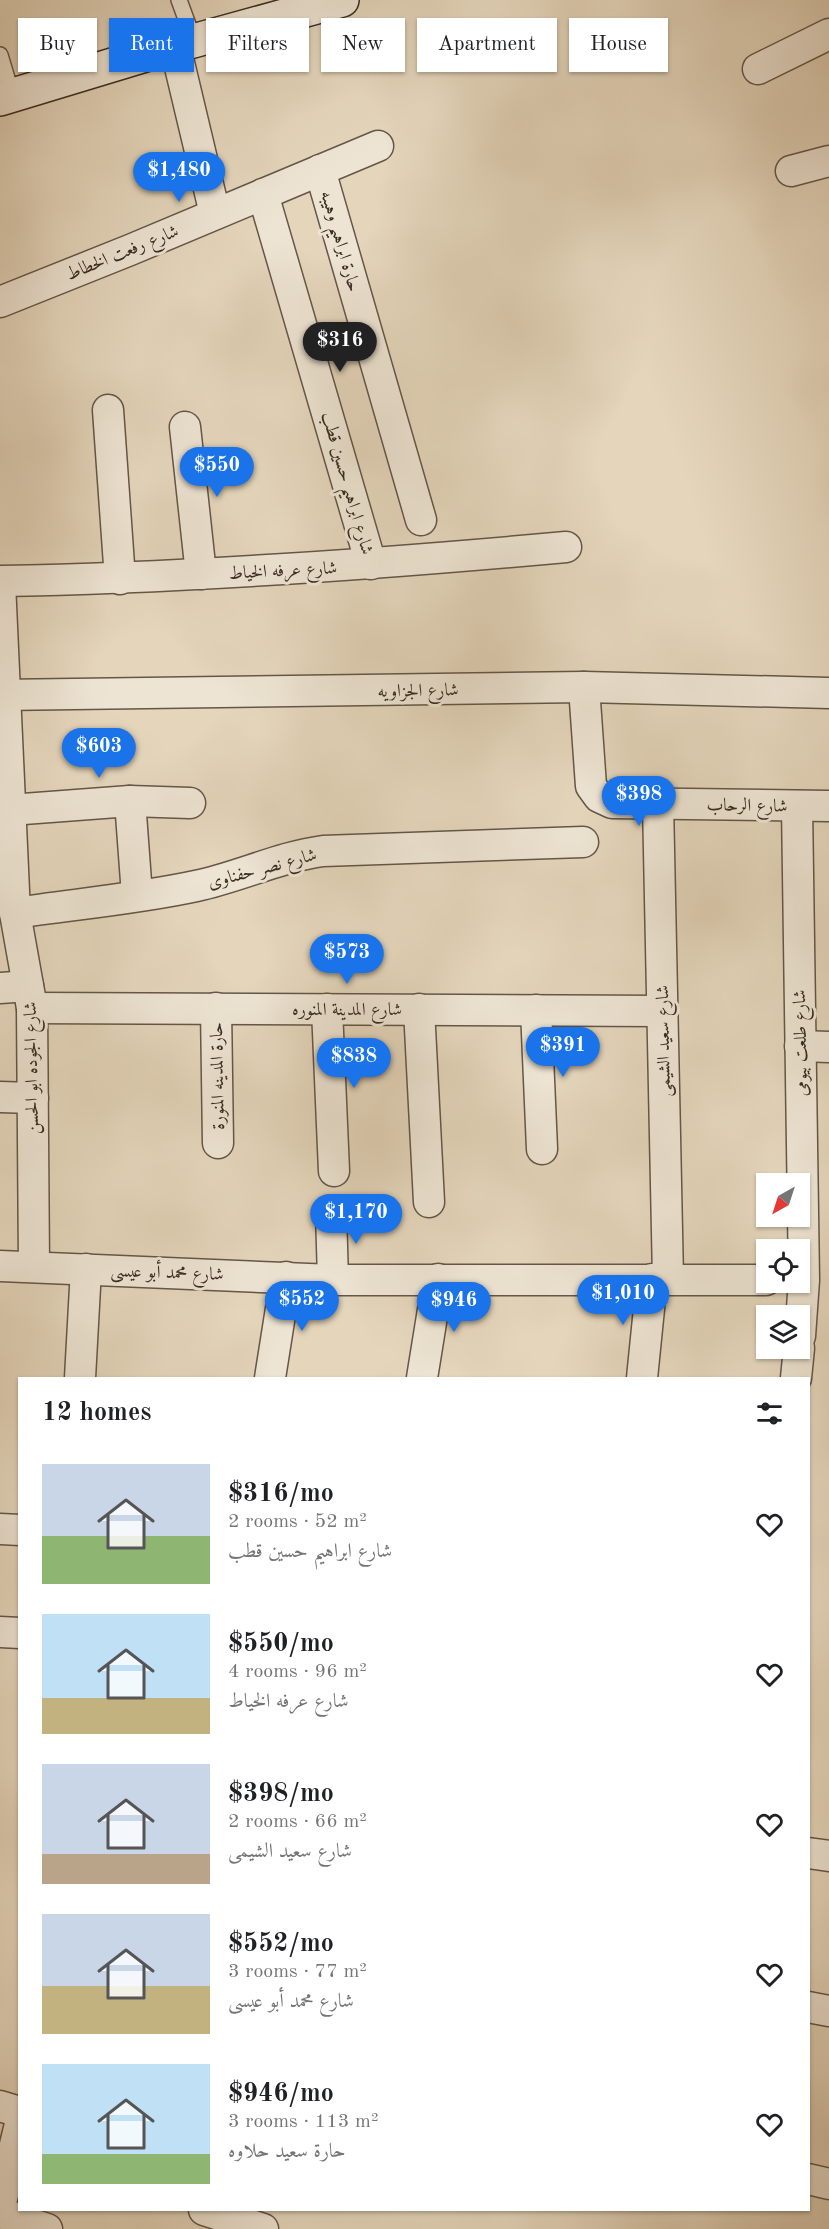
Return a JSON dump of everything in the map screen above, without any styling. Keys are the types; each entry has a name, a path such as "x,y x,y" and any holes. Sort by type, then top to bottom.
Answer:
{"street":[{"path":"194,41 342,0"},
{"path":"758,69 829,34"},
{"path":"6,97 109,67"},
{"path":"190,72 215,214"},
{"name":"شارع رفعت الخطاط","path":"0,302 378,146"},
{"path":"791,171 829,161"},
{"name":"حارة ابراهيم وهيبه","path":"320,170 421,520"},
{"name":"شارع ابراهيم حسين قطب","path":"263,194 371,564"},
{"path":"108,410 120,579"},
{"path":"185,427 201,574"},
{"name":"شارع عرفه الخياط","path":"0,582 120,579 371,564 566,547"},
{"name":"شارع الجوده ابو الحسن","path":"0,582 4,748 10,810 9,897 33,1098 34,1266"},
{"name":"شارع الجزاويه","path":"3,695 584,687 829,693"},
{"name":"شارع الرحاب","path":"584,687 591,786 599,798 612,803 829,806"},
{"path":"130,801 137,895"},
{"path":"10,810 130,801 190,802"},
{"name":"شارع سعيد الشيمى","path":"642,1377 660,1279 662,1011 658,803"},
{"name":"شارع طلعت بيومى","path":"797,806 815,1046 811,1280 806,1305"},
{"name":"شارع نصر حفناوى","path":"9,897 137,895 194,886 232,877 295,855 323,851 583,842"},
{"name":"شارع المدينة المنوره","path":"20,994 216,1008 662,1011"},
{"name":"حارة المدينه المنورة","path":"216,1008 218,1143"},
{"path":"327,1009 334,1171"},
{"path":"419,1010 429,1202"},
{"path":"536,1010 542,1149"},
{"path":"0,1097 33,1098"},
{"path":"331,1212 333,1280"},
{"name":"شارع محمد أبو عيسى","path":"0,1266 333,1280 756,1280"},
{"path":"80,1377 86,1269"},
{"path":"270,1377 286,1277"},
{"path":"422,1377 438,1279"},
{"path":"796,1377 798,1359"},
{"path":"0,1529 18,1530"},
{"path":"0,1632 18,1633"},
{"path":"810,1853 829,1856"},
{"path":"810,2007 829,2011"},
{"path":"0,2106 18,2111"},
{"path":"0,2207 18,2140"},
{"path":"810,2179 829,2184"},
{"path":"207,2211 264,2229"},
{"path":"0,2213 47,2229"}],"lane":[{"path":"179,0 181,18"},
{"path":"0,55 6,97"}]}
